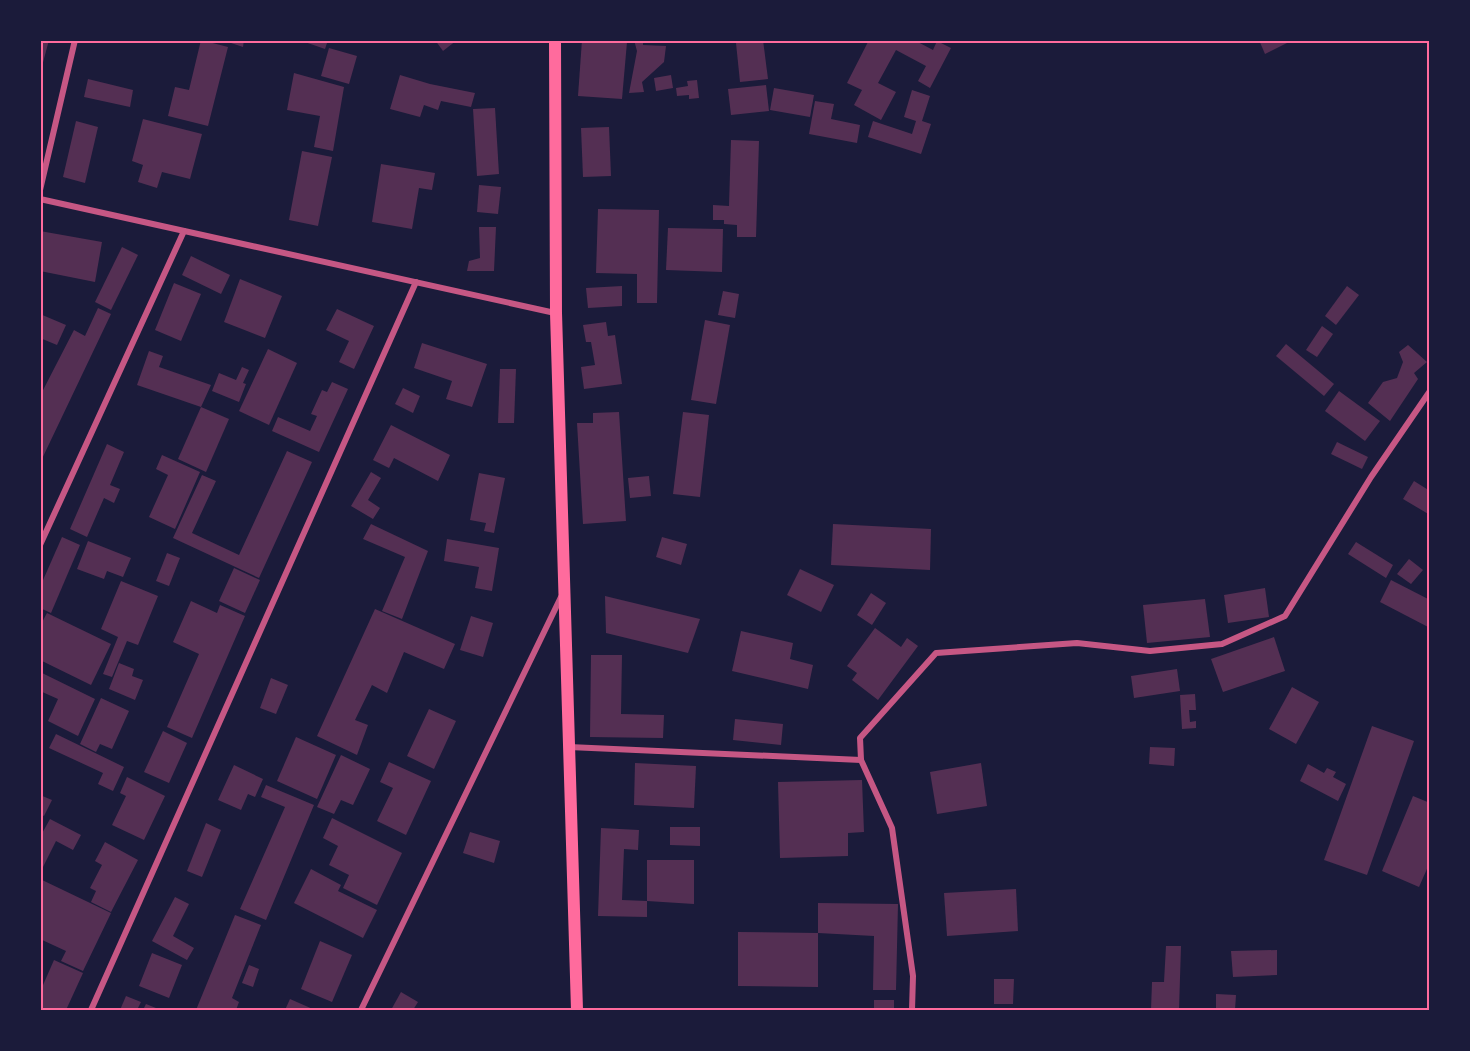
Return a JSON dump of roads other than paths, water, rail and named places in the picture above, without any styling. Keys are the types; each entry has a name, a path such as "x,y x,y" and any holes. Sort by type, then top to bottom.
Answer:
{"main road":[{"path":"555,40 556,313 577,1011"}],"street":[{"path":"40,190 75,40"},
{"path":"40,199 556,313"},
{"path":"40,545 184,231"},
{"path":"91,1011 416,282"},
{"path":"912,1011 912,976 892,828 861,760 860,738 936,653 1077,643 1150,651 1222,644 1285,616 1371,477 1430,391"},
{"path":"361,1011 564,591"},
{"path":"569,747 861,760"}]}
